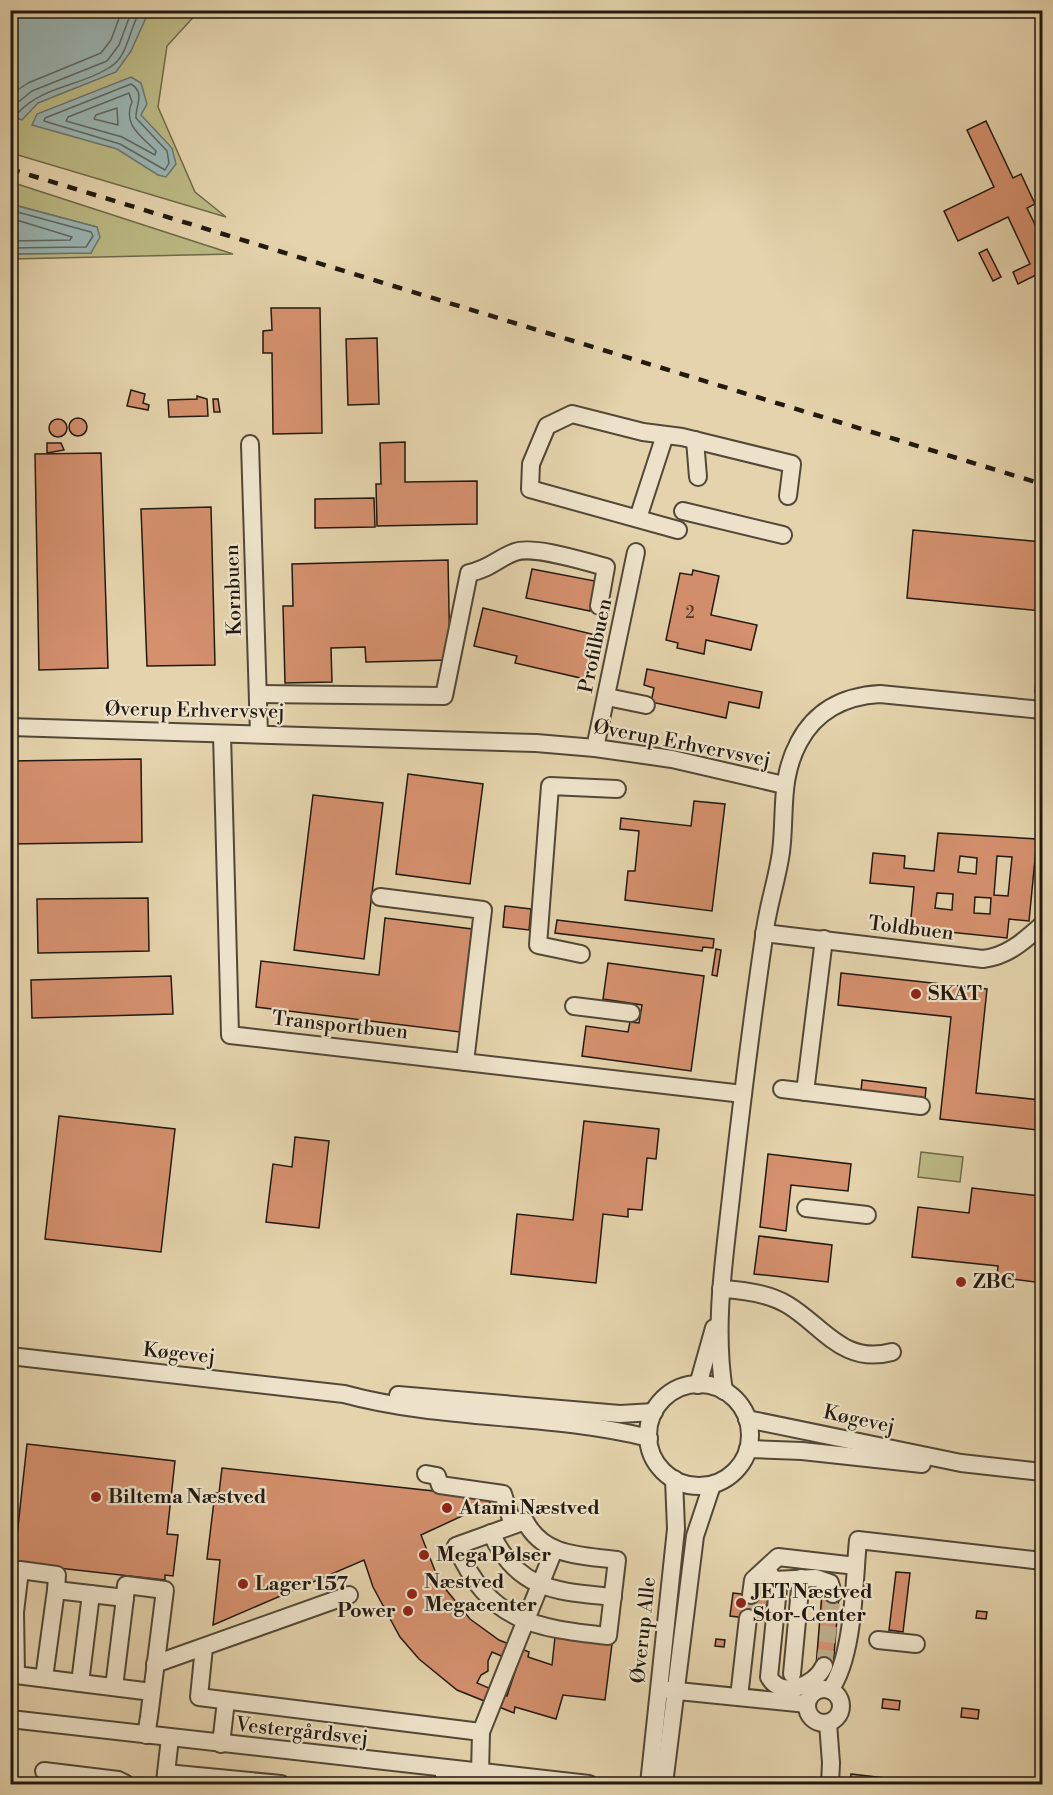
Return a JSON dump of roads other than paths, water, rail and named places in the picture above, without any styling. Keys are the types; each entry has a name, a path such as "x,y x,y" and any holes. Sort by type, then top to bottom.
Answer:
{"street":[{"path":"678,530 530,489 531,464 547,426 572,414 644,432 695,440 792,464 788,495"},
{"path":"638,518 665,435"},
{"path":"695,440 698,477"},
{"name":"Kornbuen","path":"250,444 259,734"},
{"path":"683,511 783,535"},
{"path":"258,694 444,696 469,573 486,570 517,551 555,554 606,567 599,603 626,605"},
{"name":"Profilbuen","path":"595,748 636,552"},
{"path":"784,785 793,755 808,728 819,716 846,699 880,694 1042,710"},
{"path":"607,697 646,705"},
{"name":"Øverup Erhvervsvej","path":"10,727 536,743 595,748 672,759 784,785 781,854 764,933 721,1288 720,1365 724,1391"},
{"name":"Transportbuen","path":"222,734 231,1035 743,1094"},
{"path":"581,954 538,945 550,786 617,789"},
{"path":"380,897 483,910 465,1062"},
{"name":"Toldbuen","path":"764,933 983,959 999,957 1010,952 1042,925"},
{"path":"805,1092 824,939"},
{"path":"574,1006 632,1013"},
{"path":"782,1089 921,1106"},
{"path":"806,1208 867,1215"},
{"path":"721,1288 757,1293 788,1305 830,1340 846,1348 877,1356 892,1352"},
{"name":"Øverup Erhvervsvej","path":"698,1385 720,1307"},
{"name":"Køgevej","path":"10,1356 344,1394 382,1403 595,1428 649,1438"},
{"path":"698,1385 724,1391 738,1403 747,1419 750,1434 748,1449 735,1472 712,1485 692,1486 674,1479 659,1466 649,1438 654,1412 668,1395 688,1386 698,1385"},
{"name":"Køgevej","path":"344,1394 379,1393 620,1413 654,1412"},
{"name":"Køgevej","path":"747,1419 962,1463 1042,1472"},
{"name":"Køgevej","path":"748,1449 802,1451 907,1463 962,1463"},
{"path":"426,1474 437,1476 440,1485 503,1494 513,1525"},
{"name":"Øverup Alle","path":"648,1785 676,1529 674,1479"},
{"name":"Øverup Alle","path":"664,1785 695,1536 712,1485"},
{"path":"525,1521 537,1538 554,1550 616,1560 608,1636 551,1630 526,1622 494,1602 481,1588 456,1546 513,1525 525,1521"},
{"path":"491,1533 510,1565 540,1586 556,1591 613,1597"},
{"path":"807,1704 815,1692 830,1690 837,1680 846,1652 858,1540 1042,1561"},
{"path":"480,1773 481,1732 554,1550"},
{"path":"824,1666 814,1679 792,1689 783,1689 772,1682 769,1677 772,1579 778,1557 830,1583 833,1594"},
{"path":"751,1595 753,1580 856,1566"},
{"path":"45,1678 57,1575 20,1570 15,1612 16,1675 152,1692"},
{"path":"792,1674 811,1572"},
{"path":"114,1687 126,1585 165,1590 146,1735"},
{"path":"56,1590 125,1598"},
{"path":"80,1683 91,1594"},
{"path":"155,1664 350,1595"},
{"path":"739,1697 748,1618"},
{"path":"878,1640 916,1644"},
{"path":"204,1647 198,1697 481,1732"},
{"path":"659,1689 807,1704"},
{"path":"807,1704 813,1719 828,1723 837,1717 841,1707 838,1697 830,1690"},
{"path":"221,1744 226,1701"},
{"name":"Vestergårdsvej","path":"10,1719 221,1744 444,1777 480,1773 589,1785"},
{"path":"828,1723 830,1785"},
{"path":"170,1738 165,1779 281,1785"},
{"path":"44,1771 118,1780 126,1785"}],"water":[{"path":"11,10 149,11 131,51 116,72 38,103 22,120 11,116"},
{"path":"131,77 141,83 147,104 141,115 172,148 176,164 166,177 158,175 117,149 32,125 37,114"},
{"path":"10,204 97,227 100,237 91,253 11,254"}],"tunnel":[{"path":"824,1666 833,1594"},
{"path":"748,1618 751,1595"}],"railway":[{"path":"10,169 1042,484"}],"place":[{"name":"SKAT","path":"916,994"},
{"name":"ZBC","path":"961,1282"},
{"name":"Biltema Næstved","path":"96,1497"},
{"name":"Atami Næstved","path":"447,1508"},
{"name":"Mega Pølser","path":"424,1555"},
{"name":"Lager 157","path":"243,1584"},
{"name":"Næstved Megacenter","path":"412,1594"},
{"name":"JET Næstved Stor-Center","path":"741,1603"},
{"name":"Power","path":"408,1611"}]}
